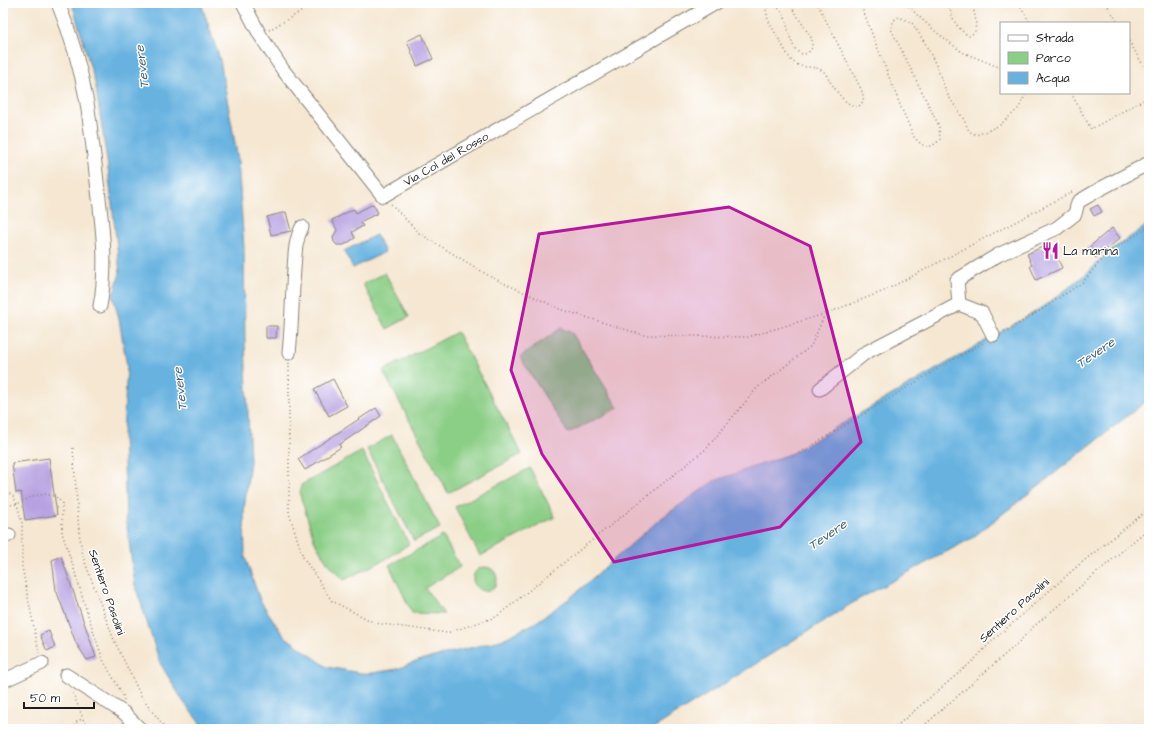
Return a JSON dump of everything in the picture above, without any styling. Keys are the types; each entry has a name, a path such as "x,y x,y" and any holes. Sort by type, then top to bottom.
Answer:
{"street":[{"path":"58,3 78,64 91,129 99,195 104,258 104,284 100,306"},
{"path":"243,3 260,35 284,70 383,196"},
{"name":"Via Col del Rosso","path":"383,196 716,3"},
{"path":"959,304 957,280 998,255 1057,228 1075,214 1078,202 1149,163"},
{"path":"289,353 292,288 296,248 298,234 302,227"},
{"path":"820,389 865,353 959,304 982,313 993,335"},
{"path":"3,681 42,664"},
{"path":"66,676 124,714 140,729"}],"path":[{"path":"260,35 316,3"},
{"path":"789,3 812,39 812,48 807,53 798,51 792,44 784,14 773,5 766,9 768,20 790,59 794,64 800,67 811,67 824,72 843,99 848,103 858,106 863,103 864,96 817,3"},
{"path":"860,3 914,137 925,146 932,146 940,140 940,126 891,29 894,20 899,17 912,23 925,43 937,67 947,94 963,118 969,131 976,135 1000,125 1019,108 1026,94"},
{"path":"906,3 935,31 962,52 1000,68"},
{"path":"948,3 955,24 961,31 969,36 975,32 976,21 972,3"},
{"path":"1019,3 1029,22"},
{"path":"1106,3 1117,22"},
{"path":"1130,43 1149,75"},
{"path":"1071,94 1092,129 1149,97"},
{"path":"383,196 419,233 491,277 560,309 643,335 748,337 825,314 884,291 1075,190"},
{"path":"800,453 939,368 984,343 993,335 1008,330 1041,310 1083,282 1094,267 1112,250 1149,227"},
{"path":"289,353 289,513 302,557 332,601 375,623 447,633 496,617 706,449 757,388 811,346 825,314"},
{"name":"Sentiero Pasolini","path":"73,448 79,532 83,557 120,654 141,696 166,729"},
{"path":"3,489 13,496 22,523 22,567 42,664"},
{"path":"3,506 16,504 33,496 46,494 56,497 62,503 62,533 103,660 123,695 125,704 124,714"},
{"name":"Sentiero Pasolini","path":"893,729 974,660 991,642 1080,563 1149,509"},
{"path":"920,729 1017,644 1032,628 1149,528"},
{"path":"77,729 75,723 83,718 87,729"}],"highlighted area":[{"path":"729,207 810,246 861,442 780,527 614,562 542,454 511,370 539,234"}],"green space":[{"path":"385,273 409,317 387,329 363,284"},
{"path":"561,328 572,333 618,408 568,433 520,357"},
{"path":"457,332 522,454 448,493 383,371"},
{"path":"392,435 440,528 414,541 367,449"},
{"path":"362,451 409,544 386,559 344,580 327,562 315,542 300,495 301,485"},
{"path":"530,468 555,517 480,556 455,507"},
{"path":"443,536 460,567 425,588 444,614 412,613 389,565"},
{"path":"485,567 494,570 497,579 494,588 485,591 476,588 473,579 476,570"}],"water":[{"name":"Tevere","path":"72,3 201,3 220,60 238,160 244,248 245,343 250,461 244,510 245,557 260,600 283,635 327,667 366,674 397,669 418,661 501,640 535,623 570,598 660,519 714,481 790,454 1030,315 1085,275 1111,250 1149,224 1149,399 972,538 859,599 652,729 204,729 183,701 160,663 135,585 126,519 123,435 127,366 119,319 113,296 120,273 107,160 95,83"},
{"path":"376,235 385,252 353,268 344,251"}],"building":[{"path":"422,34 433,59 417,66 407,41"},
{"path":"373,204 378,213 360,222 363,226 352,232 355,238 344,245 337,245 334,242 333,237 337,230 332,220 354,209 356,213"},
{"path":"1098,205 1102,212 1094,216 1090,209"},
{"path":"286,212 291,231 271,235 267,217"},
{"path":"1112,228 1120,238 1096,258 1088,248"},
{"path":"1049,244 1054,255 1056,254 1062,268 1036,280 1027,254"},
{"path":"266,326 277,326 276,338 266,338"},
{"path":"333,379 347,406 329,416 314,389"},
{"path":"376,408 381,416 339,445 341,447 305,470 298,459"},
{"path":"49,458 57,515 25,520 21,492 16,493 12,463"},
{"path":"61,556 96,657 87,660 76,643 56,590 52,560"},
{"path":"49,631 55,647 47,651 40,635"}],"place":[{"name":"La marina","path":"1050,251"}]}
